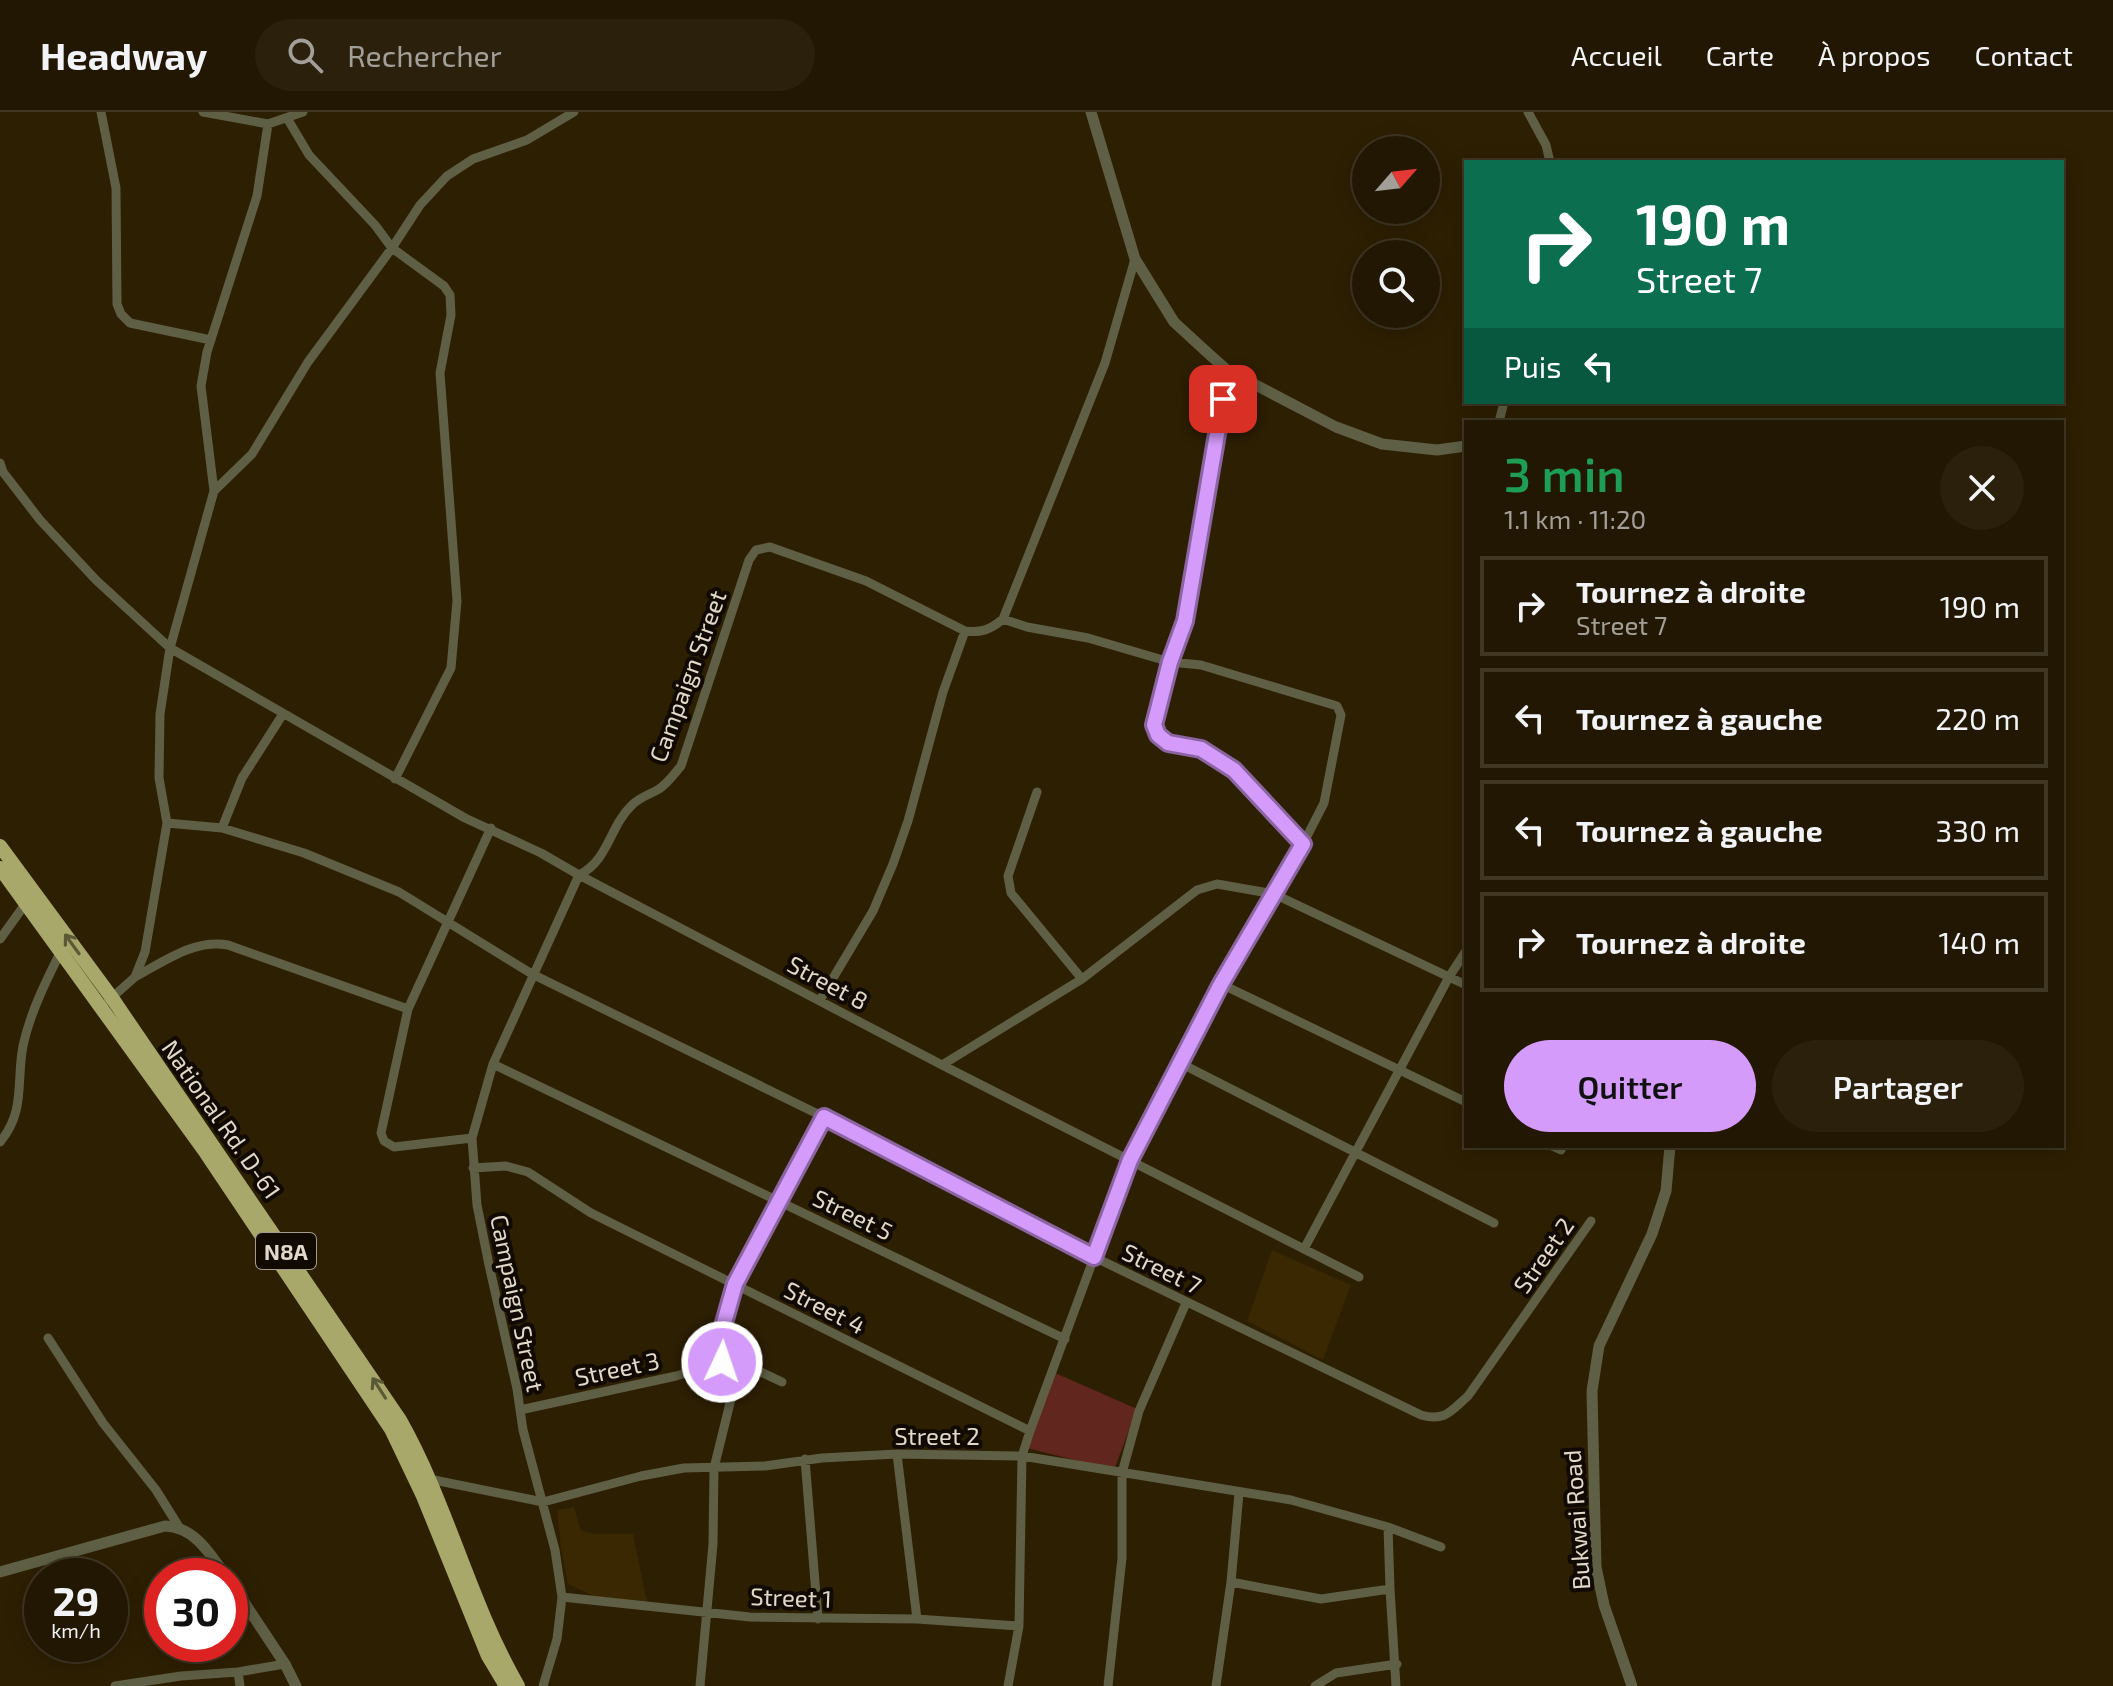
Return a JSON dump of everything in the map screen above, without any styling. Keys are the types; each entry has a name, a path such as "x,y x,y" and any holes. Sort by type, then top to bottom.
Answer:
{"highway":[{"name":"National Rd. D-61","path":"0,846 381,1391 415,1447 476,1602 518,1686"},
{"name":"National Rd. D-61","path":"0,868 61,951 107,1002 391,1429 423,1496 488,1656 506,1686"}],"street":[{"path":"101,112 116,188 117,304 121,314 130,323 211,340"},
{"path":"203,112 268,124 303,112"},
{"path":"214,491 252,454 308,362 420,205 447,176 473,159 527,140 574,112"},
{"path":"1091,112 1135,259 1174,322 1227,370 1336,427 1382,444 1437,450 1464,446"},
{"path":"1528,112 1546,145 1550,160"},
{"path":"287,118 309,155 375,225 392,248 444,286 450,295 451,315 440,373 457,601 451,668 395,779"},
{"path":"135,977 145,952 167,823 159,778 160,714 170,648 214,491 201,386 211,340 257,196 268,124"},
{"path":"820,1000 873,911 893,864 908,821 943,692 965,631 978,633 992,628 1003,619 1105,363 1135,259"},
{"path":"1227,370 1185,621 1170,662 1154,725 1158,735 1168,743 1201,749 1234,770 1303,844"},
{"name":"Street 8","path":"0,463 3,472 49,530 96,580 170,648 465,818 541,853 942,1065 1359,1277"},
{"name":"Campaign Street","path":"543,1686 557,1639 562,1597 555,1550 520,1410 486,1250 473,1168 472,1138 493,1064 579,875 593,868 630,807 660,788 681,766 749,560 756,550 770,547 866,581 965,631"},
{"path":"1003,619 1027,627 1088,638 1170,662 1201,665 1337,706 1341,715 1324,803 1221,984 1130,1160 1030,1431 1022,1456 1019,1626 1008,1686"},
{"path":"222,828 242,778 283,714"},
{"path":"1037,792 1008,876 1011,893 1082,979"},
{"name":"Street 7","path":"167,823 222,828 304,853 385,886 447,920 532,974 824,1117 1186,1303 1434,1419"},
{"path":"472,1138 394,1147 384,1141 381,1133 408,1009 491,828"},
{"path":"942,1065 1082,979 1197,890 1217,884 1274,894 1464,984"},
{"path":"0,939 26,903"},
{"path":"107,1002 135,977 198,944 213,942 408,1009"},
{"path":"0,1142 9,1131 19,1102 23,1047 35,1010 61,951"},
{"path":"1304,1249 1464,954"},
{"path":"1221,984 1464,1101"},
{"path":"1180,1063 1494,1223"},
{"name":"Street 5","path":"493,1064 1065,1339"},
{"path":"700,1686 713,1544 714,1468 731,1399 720,1337 735,1284 824,1117"},
{"name":"Bukwai Road","path":"1632,1686 1604,1605 1596,1567 1592,1391 1599,1346 1652,1234 1666,1191 1670,1148"},
{"name":"Street 4","path":"473,1168 506,1166 528,1172 591,1213 1030,1431"},
{"name":"Street 2","path":"1434,1419 1447,1415 1468,1396 1591,1221"},
{"path":"1108,1686 1122,1558 1122,1473 1139,1411 1186,1303"},
{"path":"48,1338 103,1423 156,1490 179,1527"},
{"path":"722,1362 744,1364 782,1382"},
{"name":"Street 3","path":"520,1410 676,1376 722,1362"},
{"path":"897,1454 917,1619"},
{"name":"Street 2","path":"429,1479 543,1502 684,1468 765,1466 805,1459 897,1454 1022,1456 1291,1500 1388,1527 1441,1547"},
{"path":"805,1459 818,1619"},
{"path":"1216,1686 1231,1582 1239,1493"},
{"path":"0,1572 165,1526 179,1527 193,1535 212,1558"},
{"path":"1388,1527 1396,1686"},
{"path":"1231,1582 1321,1599 1390,1589"},
{"name":"Street 1","path":"562,1597 750,1617 917,1619 1019,1626"},
{"path":"248,1608 296,1686"},
{"path":"115,1686 285,1664"},
{"path":"1315,1686 1336,1673 1397,1664"},
{"path":"238,1672 240,1686"}],"shaded area":[{"path":"1272,1250 1351,1285 1323,1360 1247,1321"},
{"path":"1053,1372 1137,1409 1114,1470 1023,1447"},
{"path":"574,1507 581,1531 633,1534 647,1602 596,1597 568,1584 557,1510"}],"route":[{"path":"722,1362 720,1337 735,1284 824,1117 1094,1257 1130,1160 1221,984 1303,844 1234,770 1201,749 1168,743 1158,735 1154,725 1170,662 1185,621 1223,399"}]}
